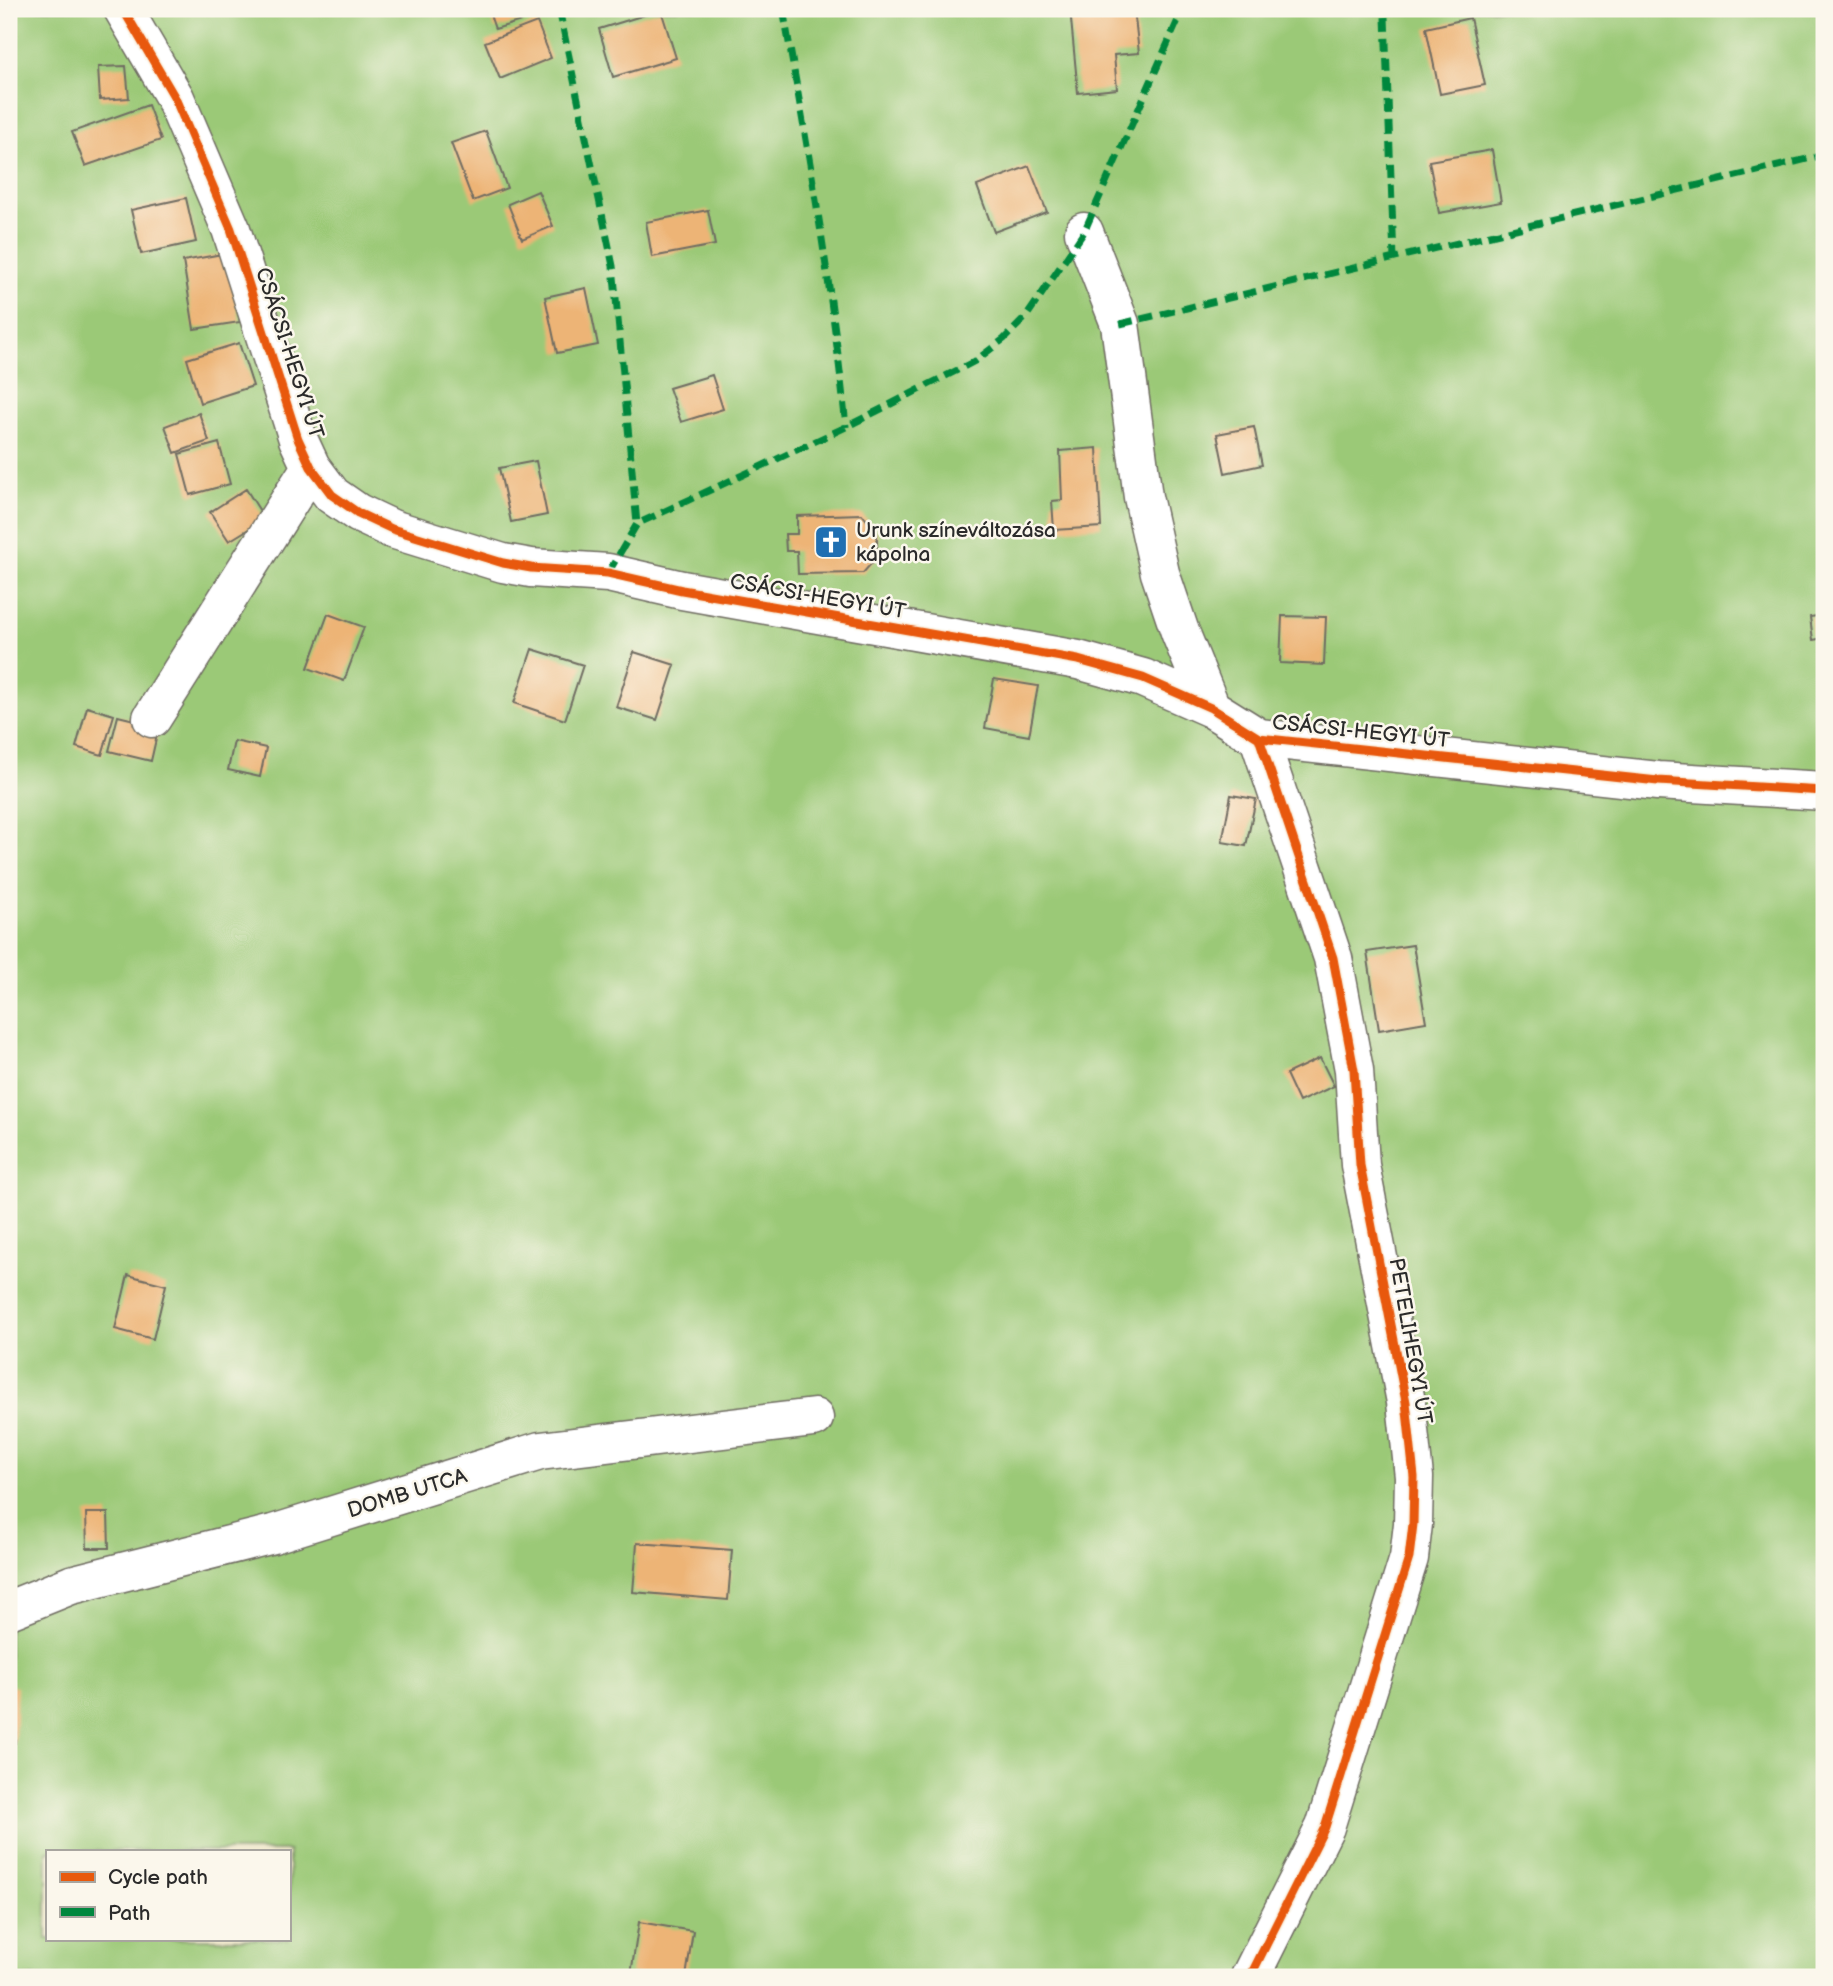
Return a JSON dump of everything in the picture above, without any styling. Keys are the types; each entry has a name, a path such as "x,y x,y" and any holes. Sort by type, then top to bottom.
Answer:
{"street":[{"name":"CSÁCSI-HEGYI ÚT","path":"123,9 175,98 231,229 298,439 311,467 332,495 358,513 392,529 503,563 531,568 608,573 682,590 1054,656 1143,678 1211,708 1259,738 1658,780 1824,791"},
{"path":"1084,232 1120,324 1143,497 1160,573 1180,632 1211,708"},
{"path":"152,718 311,467"},
{"name":"PETELIHEGYI ÚT","path":"1250,1977 1325,1827 1409,1558 1414,1476 1406,1402 1360,1165 1354,1070 1333,958 1259,738"},
{"name":"DOMB UTCA","path":"9,1609 71,1585 273,1534 540,1451 814,1418"}],"green space":[{"path":"9,9 1824,9 1824,1977 9,1977"}],"building":[{"path":"488,9 528,9 531,18 495,29"},
{"path":"1070,9 1134,9 1139,53 1114,55 1117,89 1078,93"},
{"path":"661,10 676,58 613,77 599,29"},
{"path":"1470,18 1485,85 1440,94 1426,28"},
{"path":"537,22 551,58 500,79 485,42"},
{"path":"126,66 129,98 100,100 98,67"},
{"path":"148,105 161,140 85,166 72,132"},
{"path":"486,131 507,188 473,201 451,143"},
{"path":"1492,150 1501,202 1439,213 1429,161"},
{"path":"1029,166 1047,212 994,232 977,186"},
{"path":"538,191 553,226 522,239 508,204"},
{"path":"186,198 196,242 141,254 131,210"},
{"path":"708,210 715,245 652,257 646,222"},
{"path":"228,253 240,322 194,329 183,261"},
{"path":"586,288 598,345 557,353 545,297"},
{"path":"239,343 253,386 200,403 187,359"},
{"path":"712,375 723,409 681,422 669,388"},
{"path":"199,413 209,441 175,453 165,426"},
{"path":"1254,427 1262,465 1225,473 1217,434"},
{"path":"219,443 230,484 190,495 179,454"},
{"path":"1097,448 1101,527 1054,530 1052,501 1062,500 1060,451"},
{"path":"536,461 547,515 511,522 499,468"},
{"path":"246,489 265,519 229,541 210,512"},
{"name":"Urunk színeváltozása kápolna","path":"862,514 877,533 877,557 863,573 798,574 797,551 786,551 785,534 797,534 797,516"},
{"path":"328,614 364,627 344,681 308,668"},
{"path":"1824,615 1824,638 1813,640 1810,617"},
{"path":"1282,616 1326,617 1324,665 1280,663"},
{"path":"532,649 583,665 565,720 514,703"},
{"path":"634,652 675,665 657,720 616,707"},
{"path":"994,679 1038,686 1029,736 985,728"},
{"path":"87,707 114,715 102,755 76,747"},
{"path":"118,716 159,726 151,761 109,751"},
{"path":"234,741 266,748 260,777 228,770"},
{"path":"1231,795 1256,799 1246,846 1222,842"},
{"path":"1413,945 1426,1022 1379,1030 1367,952"},
{"path":"1320,1058 1334,1086 1299,1102 1286,1074"},
{"path":"128,1275 166,1285 153,1339 115,1329"},
{"path":"86,1513 108,1513 109,1548 87,1548"},
{"path":"637,1543 732,1550 728,1600 633,1592"},
{"path":"9,1686 17,1687 15,1743 9,1743"},
{"path":"639,1922 693,1931 686,1977 631,1974"}],"marked path":[{"path":"559,9 613,266 637,524"},
{"path":"783,9 827,269 846,427"},
{"path":"608,573 637,524 846,427 975,361 1004,339 1026,317 1084,232 1183,9"},
{"path":"1385,17 1394,259"},
{"path":"1120,324 1824,155"}],"cycle path":[{"path":"123,9 175,98 231,229 298,439 311,467 332,495 358,513 392,529 503,563 531,568 608,573 682,590 1078,660 1143,678 1211,708 1259,738 1658,781 1824,791"},
{"path":"1250,1977 1325,1827 1409,1558 1414,1477 1406,1402 1360,1165 1354,1070 1333,958 1259,738"}],"place":[{"name":"Urunk színeváltozása kápolna","path":"831,542"}]}
